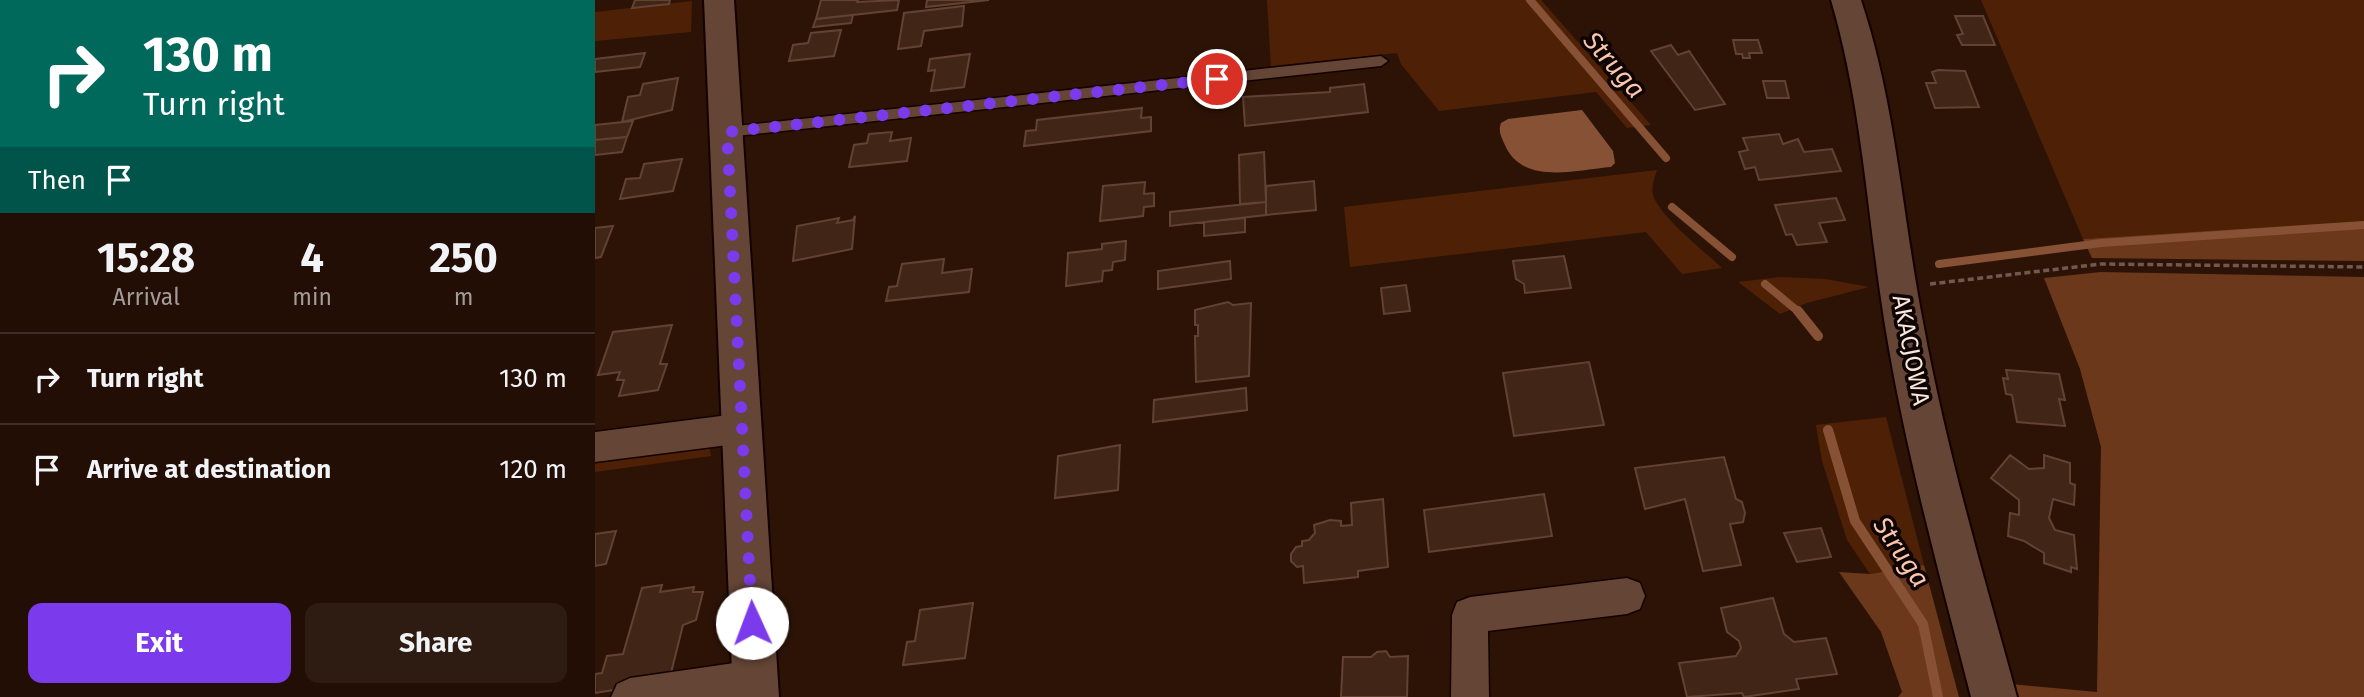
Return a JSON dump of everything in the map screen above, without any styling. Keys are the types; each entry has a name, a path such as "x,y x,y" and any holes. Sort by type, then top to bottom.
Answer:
{"street":[{"path":"630,697 755,688 744,428 719,0"},
{"name":"AKACJOWA","path":"1846,0 1876,107 1898,284 1938,478 1994,697"},
{"path":"595,447 744,428"},
{"path":"1469,697 1470,615 1627,596"}],"lane":[{"path":"727,132 1381,61"}],"path":[{"path":"1898,284 1916,286 2101,264 2364,267"}],"shaded area":[{"path":"1267,0 1541,0 1651,125 1627,128 1596,92 1439,111 1401,64 1397,53 1271,66"},
{"path":"1981,0 2364,0 2364,221 2083,239"},
{"path":"692,1 691,32 595,41 595,12"},
{"path":"1582,110 1613,151 1615,163 1611,167 1566,172 1536,170 1523,165 1512,156 1501,136 1501,123 1508,119"},
{"path":"1657,170 1652,191 1659,207 1675,226 1722,268 1682,274 1646,232 1350,267 1344,207"},
{"path":"2364,221 2364,261 2092,258 2083,239"},
{"path":"2101,272 2364,277 2364,697 2015,697 2011,684 2097,692 2101,447 2080,369 2044,278"},
{"path":"1781,277 1825,279 1869,287 1807,303 1780,314 1738,282"},
{"path":"1886,417 1924,565 1870,574 1847,540 1822,461 1816,425"},
{"path":"709,445 711,456 595,472 595,460"},
{"path":"1924,565 1959,697 1898,697 1902,692 1881,632 1839,572 1870,574"}],"building":[{"path":"635,0 670,0 669,4 632,8"},
{"path":"821,0 899,0 897,10 816,19"},
{"path":"927,0 989,0 926,7"},
{"path":"964,6 962,26 924,31 921,46 898,49 904,13"},
{"path":"853,15 851,23 813,27 816,19"},
{"path":"1955,16 1983,16 1995,45 1962,45 1957,35 1963,34"},
{"path":"841,30 834,56 789,61 793,45 808,43 811,33"},
{"path":"1733,40 1758,40 1762,53 1749,53 1750,58 1743,58 1742,54 1736,54"},
{"path":"1671,45 1678,55 1689,51 1725,104 1695,110 1651,51"},
{"path":"645,53 640,67 595,72 595,59"},
{"path":"970,54 964,87 931,91 935,70 928,71 930,59"},
{"path":"1965,71 1979,107 1935,108 1926,83 1936,83 1932,72"},
{"path":"678,78 672,110 622,122 628,97 640,95 643,84"},
{"path":"1763,81 1785,81 1789,98 1767,98"},
{"path":"1364,84 1368,112 1245,126 1243,97 1330,92 1330,88"},
{"path":"1142,108 1141,118 1151,117 1151,131 1024,146 1026,131 1036,130 1037,120"},
{"path":"633,121 627,137 595,140 595,125"},
{"path":"892,132 890,141 911,138 907,161 849,167 854,145 867,143 869,134"},
{"path":"1779,134 1783,144 1798,139 1804,152 1832,149 1841,171 1759,180 1755,167 1745,169 1739,152 1748,150 1743,138"},
{"path":"627,137 622,152 595,155 595,140"},
{"path":"1264,152 1266,202 1240,204 1239,155"},
{"path":"682,159 673,191 620,199 626,179 640,178 644,164"},
{"path":"1314,181 1316,210 1266,215 1266,186"},
{"path":"1145,182 1144,194 1154,193 1154,206 1144,207 1143,216 1100,221 1103,186"},
{"path":"1836,198 1845,220 1819,223 1827,242 1797,245 1792,234 1786,235 1775,205"},
{"path":"1266,202 1266,215 1170,226 1170,212"},
{"path":"855,216 852,249 793,261 797,226 839,218 837,223 853,220"},
{"path":"1245,218 1245,232 1204,236 1204,222"},
{"path":"613,226 601,257 595,258 595,228"},
{"path":"1126,241 1125,260 1113,262 1112,270 1103,271 1102,281 1066,286 1068,253 1102,249 1102,244"},
{"path":"1564,256 1571,288 1525,293 1524,284 1516,279 1513,261"},
{"path":"944,259 942,273 972,269 969,292 886,301 889,287 897,286 902,264"},
{"path":"1230,261 1231,279 1158,289 1158,271"},
{"path":"1406,285 1410,311 1384,314 1381,288"},
{"path":"1228,302 1233,305 1251,303 1249,376 1196,382 1195,336 1198,336 1198,325 1195,325 1195,310"},
{"path":"672,325 660,364 667,364 658,390 619,396 624,380 617,380 620,372 598,375 613,332"},
{"path":"1589,362 1604,425 1514,436 1503,373"},
{"path":"2006,370 2059,374 2065,400 2059,399 2065,426 2017,422 2012,395 2006,394 2003,378 2008,379"},
{"path":"1246,388 1247,410 1153,422 1154,400"},
{"path":"1120,445 1118,490 1055,498 1058,456"},
{"path":"2010,455 2029,469 2044,468 2044,455 2070,463 2070,483 2075,485 2074,505 2053,499 2049,518 2055,530 2074,535 2077,569 2071,567 2071,572 2044,563 2044,553 2024,541 2008,536 2010,513 2019,515 2019,500 1991,478"},
{"path":"1724,457 1736,499 1742,502 1745,513 1743,522 1730,524 1741,565 1703,571 1685,499 1645,509 1635,468"},
{"path":"1544,494 1552,536 1429,552 1424,510"},
{"path":"1383,499 1388,567 1358,571 1358,577 1304,583 1303,566 1297,567 1291,561 1291,554 1296,547 1302,546 1302,541 1309,540 1315,533 1314,525 1330,520 1341,521 1341,526 1352,525 1351,503"},
{"path":"1821,528 1831,557 1797,562 1784,533"},
{"path":"616,531 606,564 595,566 595,534"},
{"path":"662,585 660,592 694,587 693,592 703,592 696,620 683,625 669,681 595,693 595,674 602,673 607,656 623,654 642,588"},
{"path":"1773,598 1784,634 1794,642 1826,638 1837,674 1796,679 1799,689 1744,697 1742,693 1687,697 1679,663 1736,656 1741,648 1739,641 1727,632 1721,608"},
{"path":"973,603 965,658 903,665 907,642 915,641 920,610"},
{"path":"1386,651 1390,657 1408,656 1407,697 1341,697 1343,657 1371,657 1377,652"}],"waterway":[{"name":"Struga","path":"1530,0 1666,158"},
{"name":"Struga","path":"1672,207 1732,257"},
{"path":"1939,264 2101,243 2364,225"},
{"name":"Struga","path":"1765,284 1799,312"},
{"name":"Struga","path":"1799,312 1818,336"},
{"name":"Struga","path":"1828,430 1855,521 1923,624 1938,697"}],"route":[{"path":"752,623 727,132 1217,79"}]}
